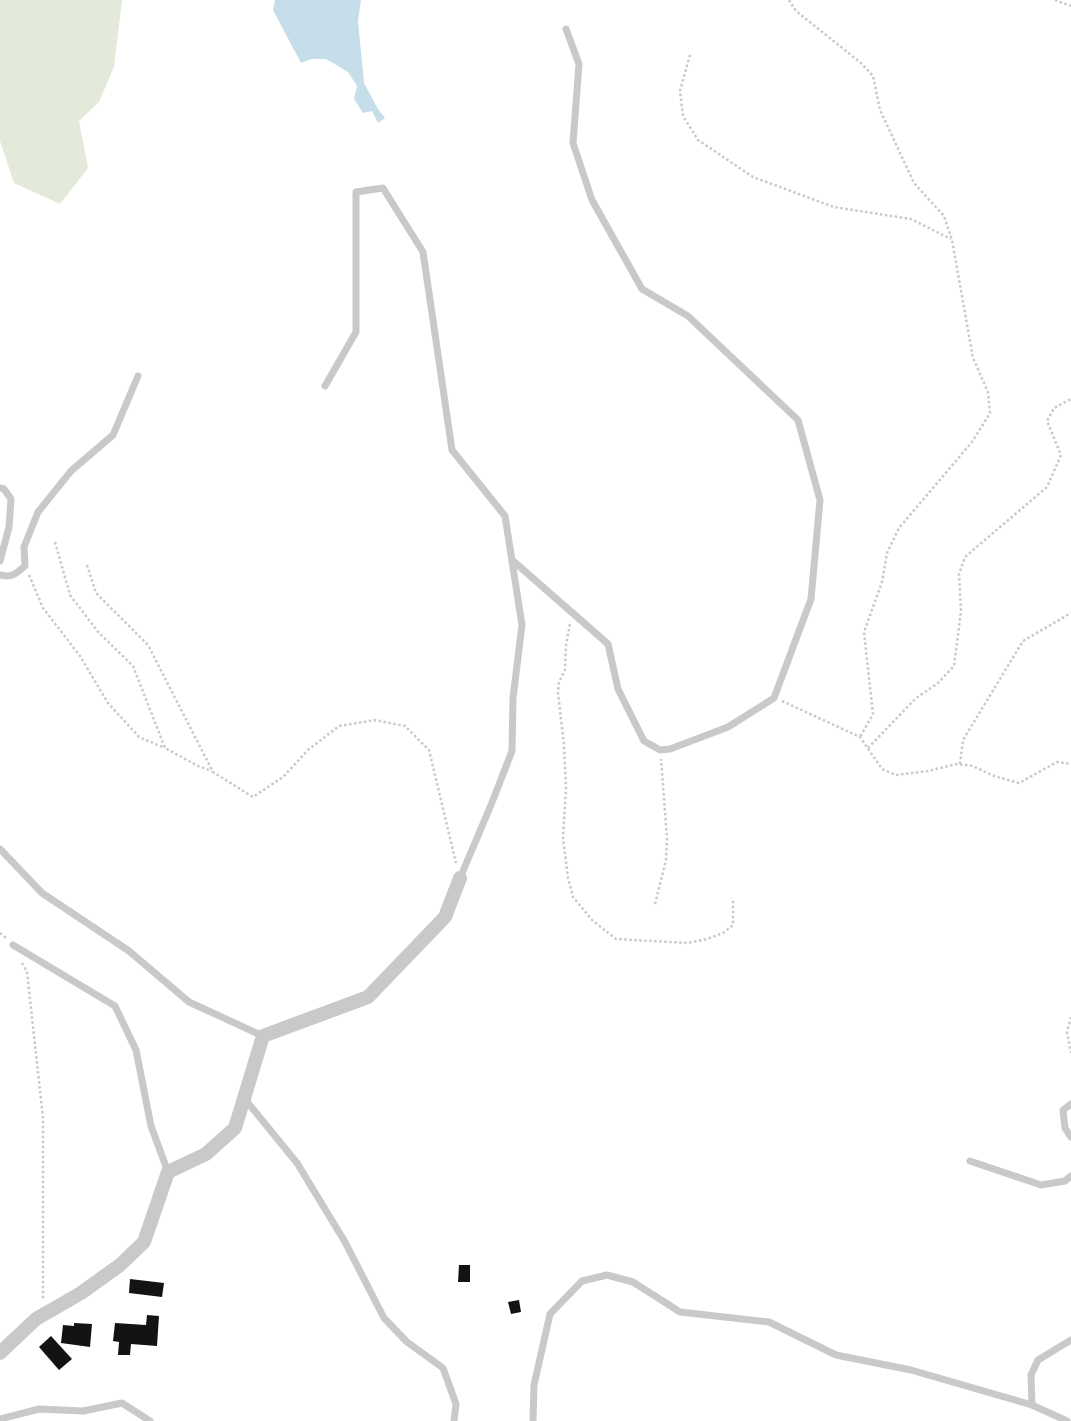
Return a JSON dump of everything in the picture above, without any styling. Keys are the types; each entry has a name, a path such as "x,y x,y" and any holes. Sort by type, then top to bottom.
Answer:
{"street":[{"path":"0,1352 36,1319 81,1293 120,1265 144,1242 168,1172 206,1154 235,1128 263,1036 368,997 445,917 460,878"}],"lane":[{"path":"512,560 608,644 618,688 644,741 660,750 670,749 728,727 774,698 811,599 820,500 798,420 688,316 642,289 592,200 573,144 580,64 566,29"},
{"path":"325,386 356,332 356,192 382,188 423,252 452,450 505,516 522,625 513,698 512,751 460,878"},
{"path":"0,575 8,577 16,574 25,566 24,547 38,512 71,471 113,435 138,376"},
{"path":"0,488 4,489 11,499 9,527 0,561"},
{"path":"0,848 42,893 129,951 188,1002 263,1036"},
{"path":"13,944 115,1006 136,1050 151,1126 168,1172"},
{"path":"244,1097 297,1163 345,1242 384,1318 407,1342 443,1368 456,1404 454,1421"},
{"path":"1071,1104 1063,1110 1066,1128 1071,1137"},
{"path":"970,1161 1041,1185 1066,1181 1071,1176"},
{"path":"533,1421 534,1386 550,1314 582,1281 608,1275 633,1282 680,1312 769,1322 836,1355 911,1370 1032,1405 1068,1421"},
{"path":"1032,1405 1031,1375 1038,1360 1071,1340"},
{"path":"0,1419 39,1409 83,1411 122,1403 150,1421"}],"path":[{"path":"789,0 796,11 861,63 872,76 880,110 914,183 944,216 952,240 973,358 988,392 990,413 972,442 899,528 887,553 882,582 864,632 873,714 860,737"},
{"path":"1055,0 1071,6"},
{"path":"690,55 680,91 683,116 698,140 753,177 834,207 911,219 952,240"},
{"path":"868,748 916,698 937,684 954,666 961,611 958,574 965,557 1047,487 1061,455 1047,421 1054,408 1071,399"},
{"path":"55,542 70,595 99,633 133,666 165,748"},
{"path":"87,565 96,593 148,645 213,772"},
{"path":"25,566 43,608 80,656 108,703 139,737 213,772 253,797 284,777 308,750 338,726 375,720 405,726 430,750 460,878"},
{"path":"572,613 566,645 565,670 559,682 558,693 564,746 566,788 563,838 568,878 573,897 593,921 616,940 688,943 707,940 723,933 733,925 733,898"},
{"path":"960,764 963,740 1023,641 1071,613"},
{"path":"774,698 860,737 882,769 896,775 960,764 973,766 994,776 1019,782 1057,762 1071,764"},
{"path":"655,904 666,860 667,838 660,750"},
{"path":"0,933 13,944 26,972 43,1118 43,1315"},
{"path":"1071,1017 1067,1032 1071,1053"}],"green space":[{"path":"0,0 122,0 114,67 99,102 79,121 88,168 60,204 14,183 0,141"}],"water":[{"path":"275,0 361,0 358,21 364,83 385,118 378,123 372,111 363,113 354,99 357,86 348,72 326,59 312,59 301,63 273,10"}],"building":[{"path":"459,1265 470,1265 470,1282 458,1282"},
{"path":"130,1279 164,1283 162,1297 129,1293"},
{"path":"519,1300 521,1312 511,1314 508,1302"},
{"path":"147,1315 159,1316 157,1346 131,1344 130,1355 118,1355 119,1342 113,1341 115,1323 146,1325"},
{"path":"74,1323 92,1324 90,1347 61,1343 63,1325 74,1326"},
{"path":"51,1336 72,1359 59,1370 39,1347"}]}
